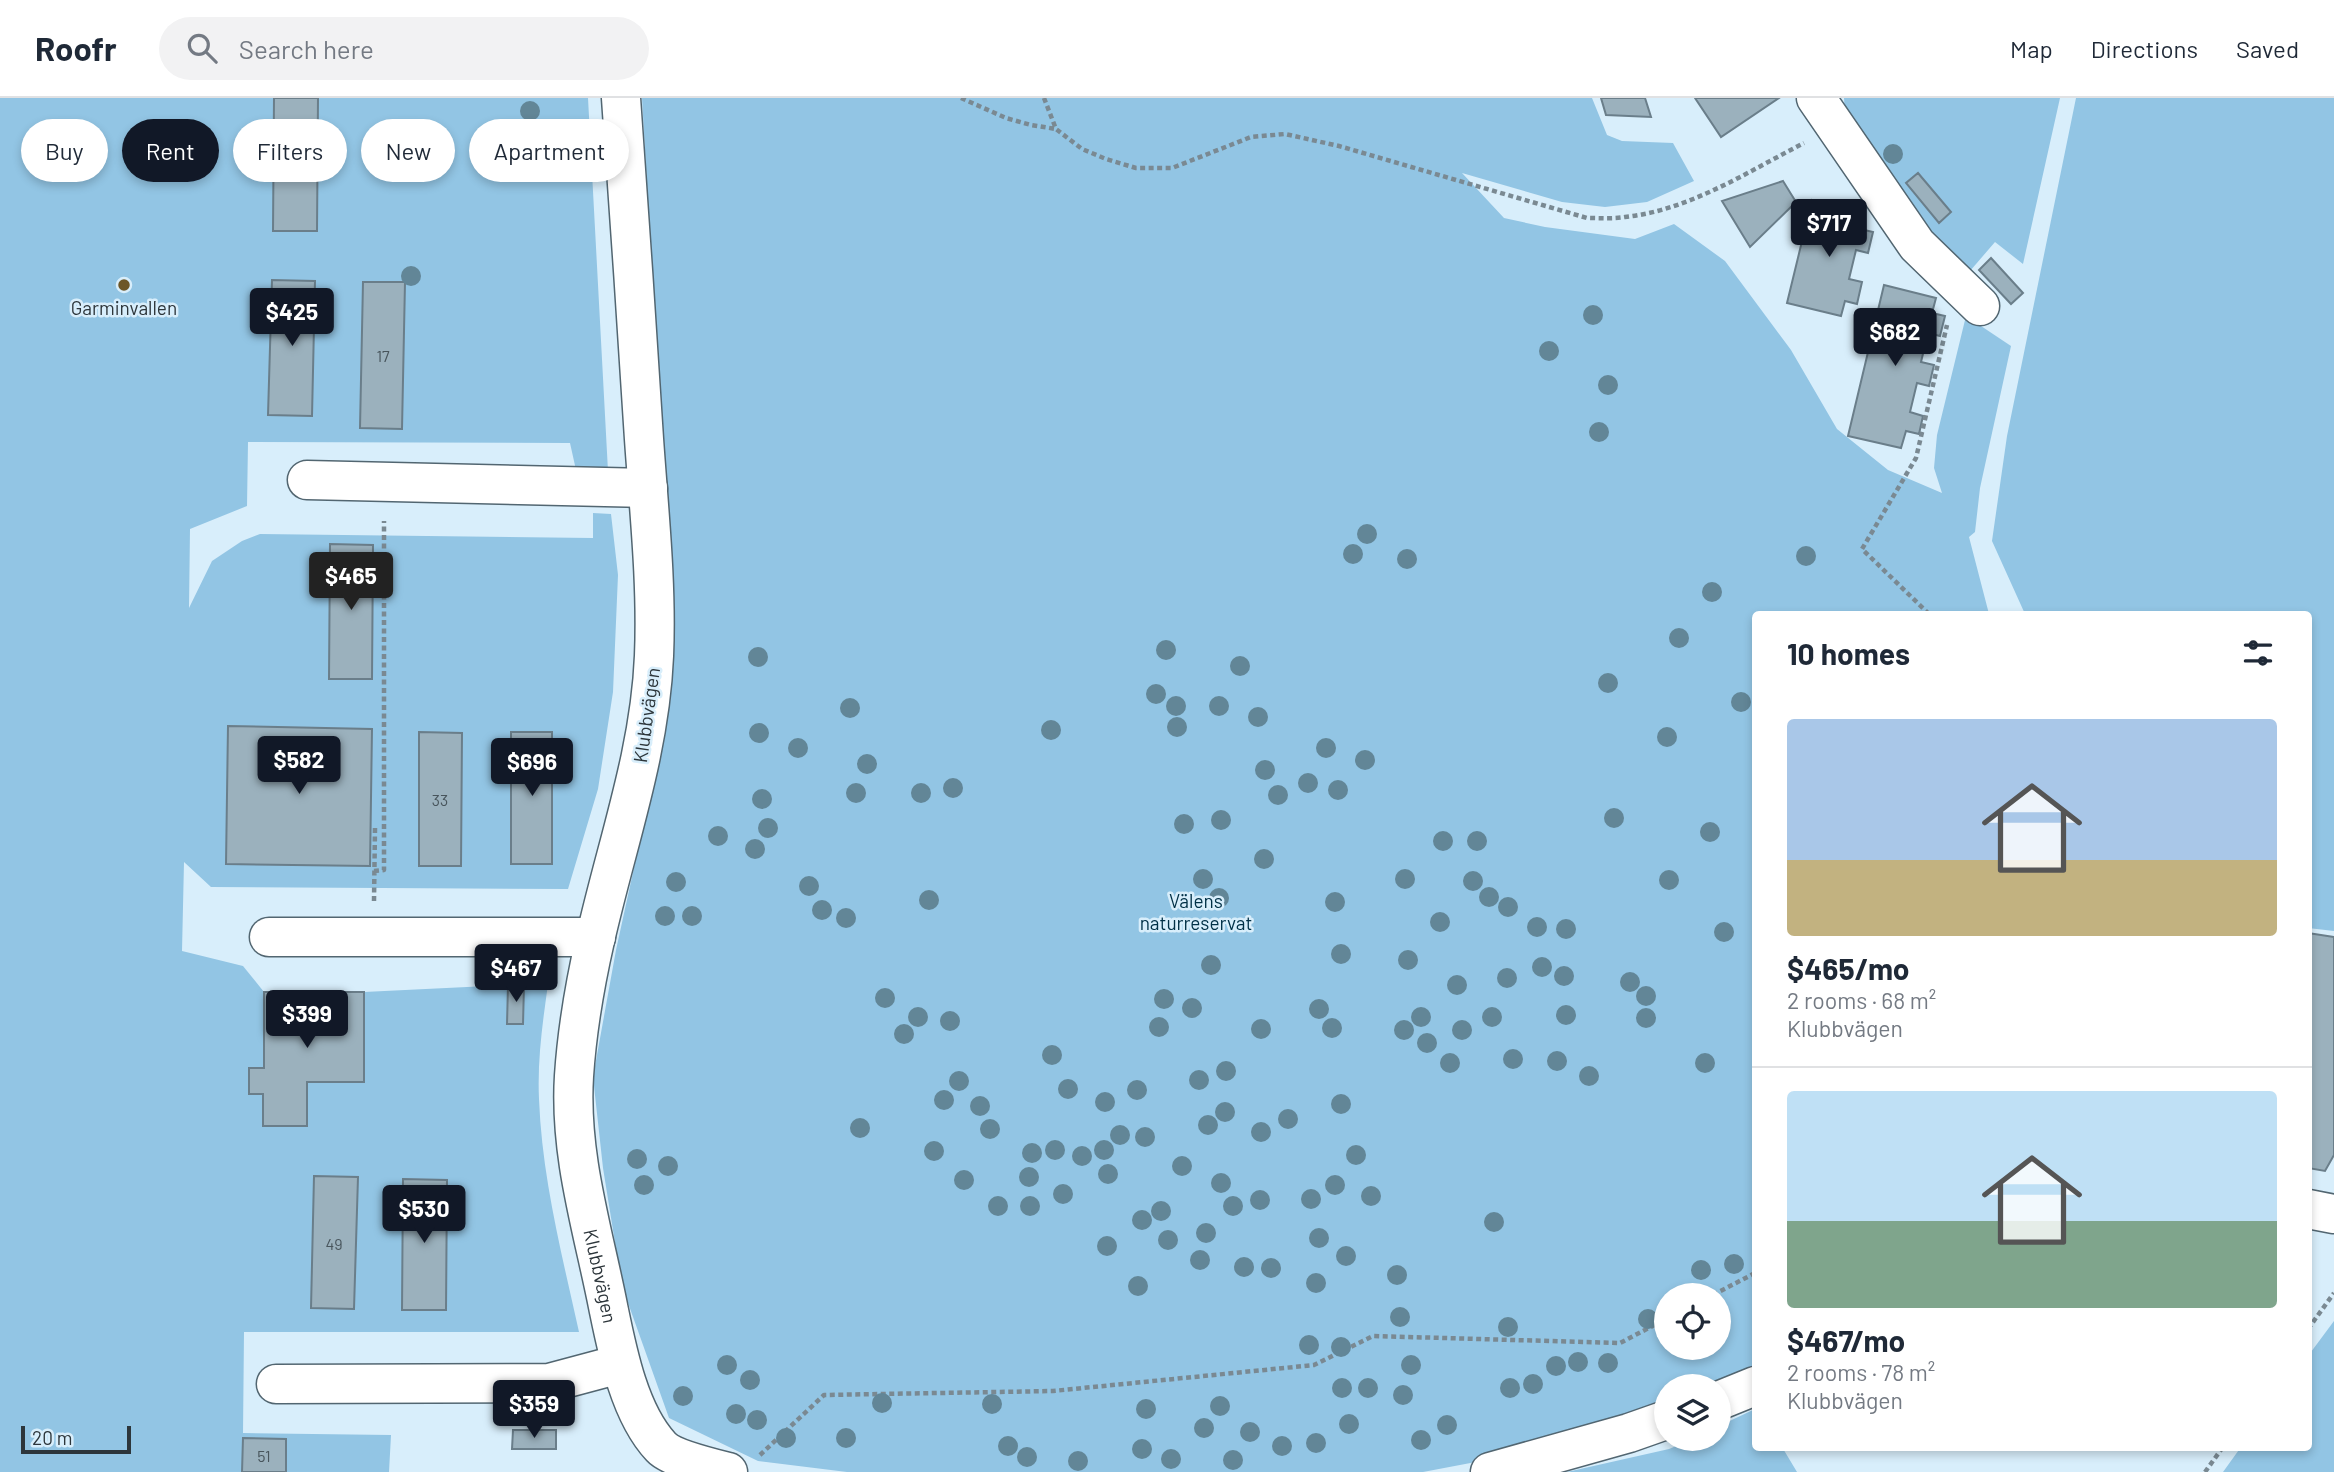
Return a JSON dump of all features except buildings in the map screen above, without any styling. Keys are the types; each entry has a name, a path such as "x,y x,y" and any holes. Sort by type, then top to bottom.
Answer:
{"street":[{"name":"Klubbvägen","path":"621,98 648,488 654,658 646,729 630,809 596,937 587,982 574,1076 574,1119 579,1169 620,1364 640,1415 663,1449 702,1465 740,1468"},
{"path":"1826,112 1917,245 1969,295"},
{"path":"307,480 648,488"},
{"path":"269,937 596,937"},
{"path":"2312,1210 2334,1214"},
{"path":"276,1384 549,1383 620,1364"},
{"path":"1731,1396 1752,1387"},
{"path":"1490,1472 1654,1424"}],"path":[{"path":"961,98 1006,118 1056,129 1082,149 1136,168 1172,168 1251,137 1285,134 1339,146 1587,218 1624,218 1665,210 1701,197 1826,112"},
{"path":"1044,98 1056,129"},
{"path":"1926,611 1863,549 1916,458 1969,295"},
{"path":"374,871 384,870 384,482"},
{"path":"374,937 375,828"},
{"path":"1731,1286 1752,1275"},
{"path":"2312,1323 2334,1293"},
{"path":"740,1468 824,1395 1053,1391 1314,1365 1373,1336 1620,1343 1654,1325"},
{"path":"2206,1472 2220,1451"}],"green space":[{"path":"0,98 588,98 589,119 469,119 469,182 593,182 608,471 576,470 570,443 248,442 247,506 190,529 189,608 212,561 242,541 260,534 593,538 593,513 611,514 618,575 613,692 598,789 568,889 211,887 184,862 182,951 243,966 264,992 364,992 508,985 515,967 550,970 539,1067 541,1129 554,1216 579,1332 244,1332 243,1433 391,1435 389,1472 0,1472"},
{"name":"Välens naturreservat","path":"642,98 1592,98 1607,135 1622,141 1673,143 1694,181 1647,202 1605,207 1562,202 1462,173 1504,218 1545,227 1635,239 1674,224 1725,261 1791,350 1837,429 1888,470 1942,493 1934,468 1937,435 1966,316 2011,346 1980,488 1975,532 1969,537 1988,611 1752,611 1752,1366 1731,1375 1654,1374 1654,1405 1481,1461 1423,1472 847,1472 758,1461 669,1418 622,1286 603,1168 593,1077 616,950 646,813 674,656"},
{"path":"1844,98 2060,98 2023,264 1995,242 1970,271 1918,221 1845,114"},
{"path":"2076,98 2334,98 2334,931 2312,928 2312,611 2024,611 1992,541 2007,436"},
{"path":"2334,1321 2334,1472 2223,1472 2238,1451 2312,1451 2312,1351"},
{"path":"1752,1410 1752,1451 1784,1451 1797,1472 1567,1472 1660,1451 1731,1451 1731,1420"}],"place":[{"name":"Garminvallen","path":"124,285"}]}
